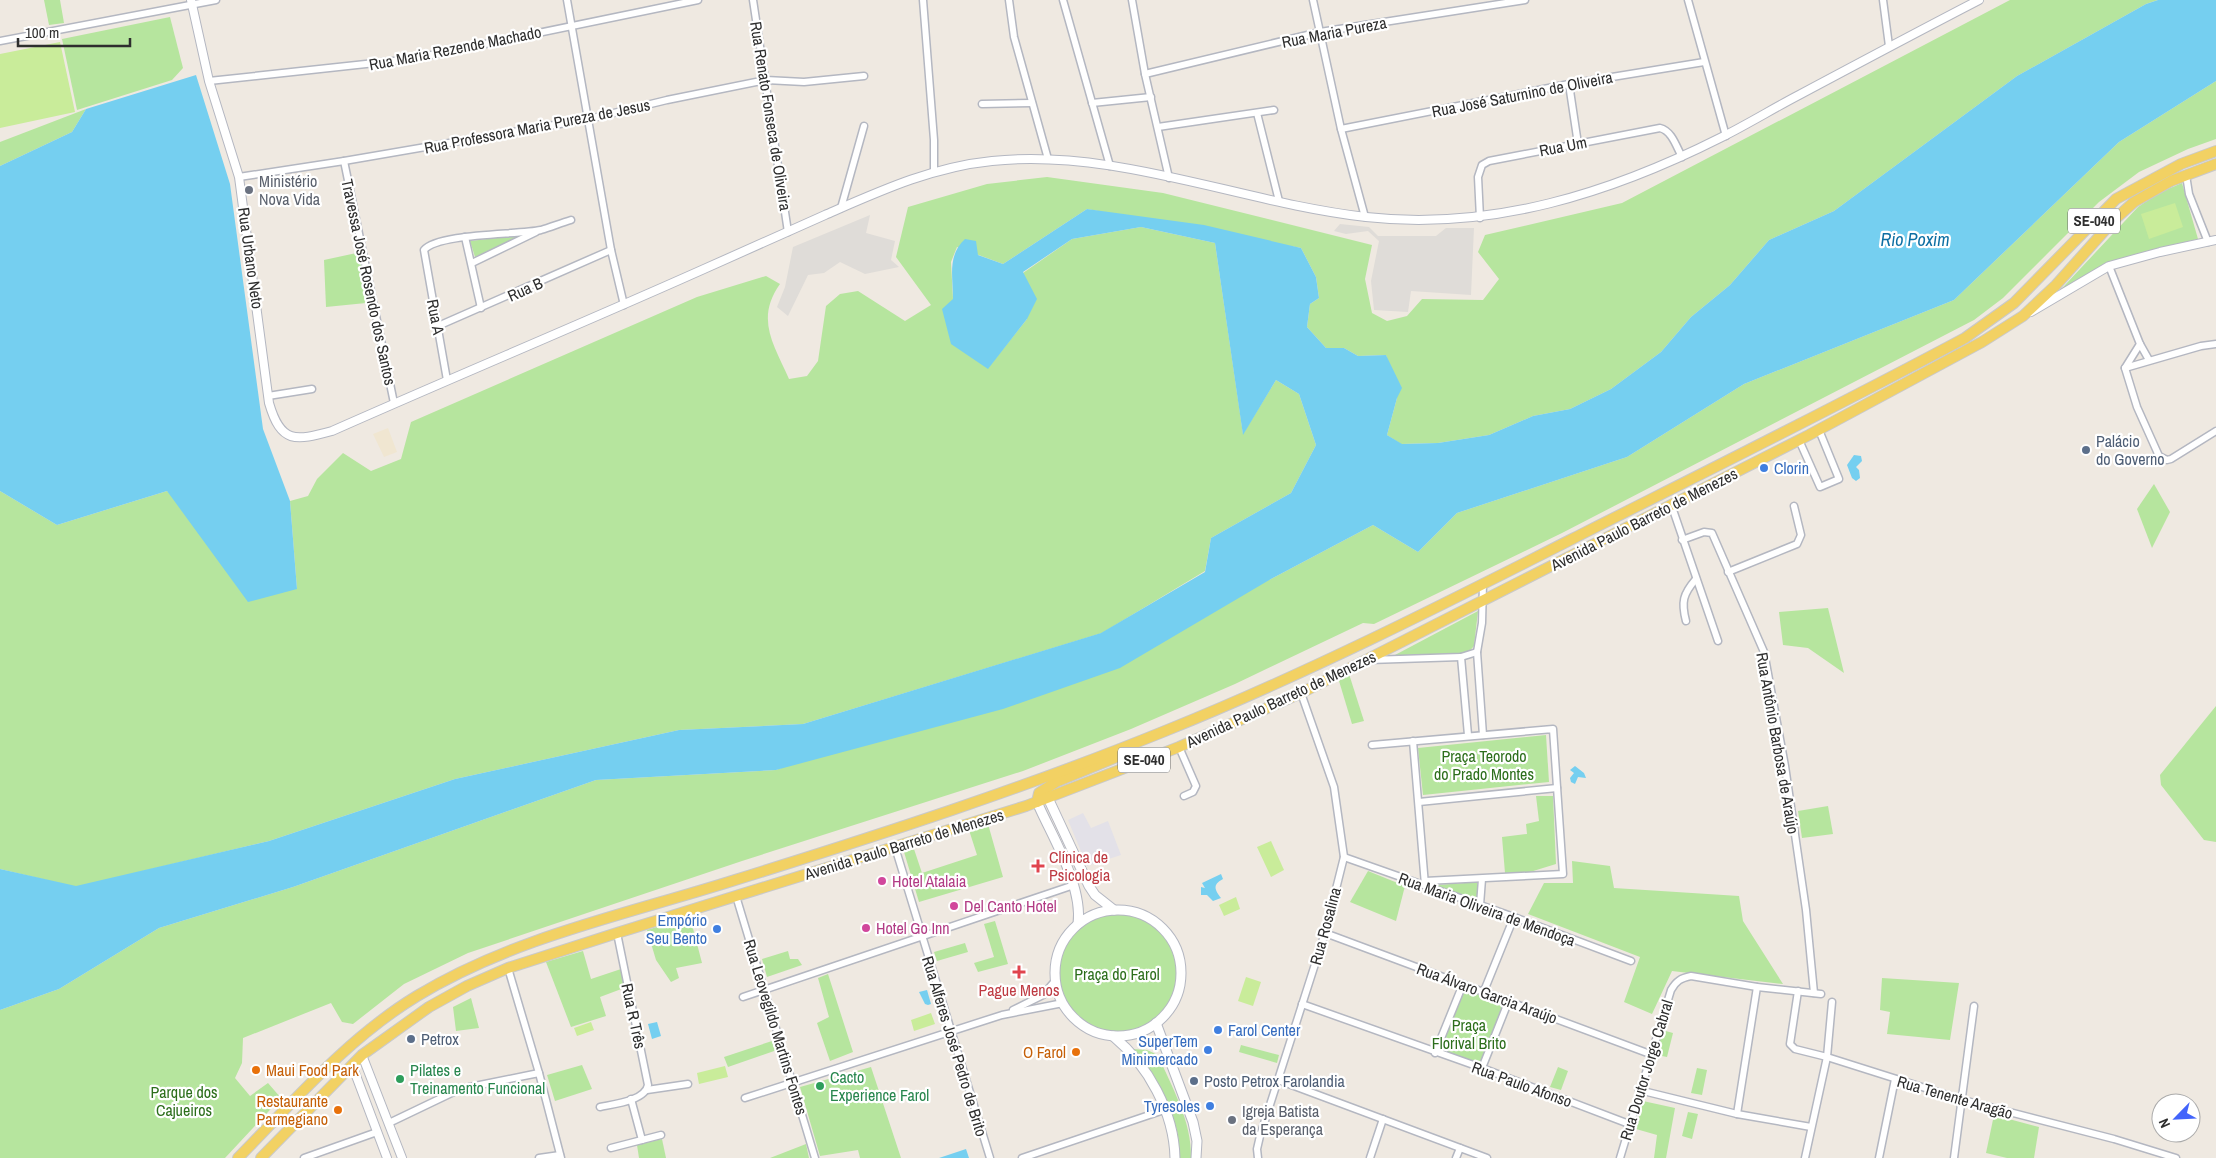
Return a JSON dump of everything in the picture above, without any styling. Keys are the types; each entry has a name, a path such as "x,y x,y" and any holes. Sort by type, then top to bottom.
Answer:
{"main road":[{"name":"Avenida Paulo Barreto de Menezes","path":"238,1158 335,1060 369,1030 414,998 454,975 512,950 614,916 733,881 1017,787 1171,729 1372,638 1483,584 1917,364 1992,321 2056,262 2116,199 2181,164 2216,151"},
{"name":"SE-040","path":"2023,316 2056,285 2114,220 2134,202 2153,189 2216,164"},
{"name":"Avenida Paulo Barreto de Menezes","path":"261,1158 362,1056 429,1007 467,986 508,968 895,847 1041,798 1180,747 1301,693 1819,430 1974,346 2023,316"},
{"path":"1372,638 1378,646 1377,654"},
{"path":"1041,798 1056,782 1148,744 1171,729"},
{"path":"1017,787 1041,798 1095,895 1114,910"},
{"path":"1041,798 1074,885 1079,906 1078,924"},
{"path":"1114,910 1130,911 1146,917 1166,933 1178,955 1181,972 1179,989 1172,1005 1156,1023 1129,1035 1114,1036 1098,1033 1084,1026 1072,1016 1062,1003 1055,981 1056,962 1062,944 1078,924 1095,914 1114,910"},
{"path":"1156,1023 1193,1122 1197,1141 1196,1158"},
{"path":"1114,1036 1138,1059 1151,1081 1173,1134 1174,1158"}],"street":[{"path":"0,41 192,2 216,0"},
{"path":"567,0 612,250 624,305"},
{"name":"Rua Maria Rezende Machado","path":"209,81 412,59 698,0"},
{"name":"Rua Renato Fonseca de Oliveira","path":"753,0 788,232"},
{"path":"923,0 934,140 934,171"},
{"path":"1009,0 1014,37 1048,159"},
{"path":"1063,0 1110,166"},
{"path":"1132,0 1145,74 1169,178"},
{"path":"1313,0 1341,129 1365,217"},
{"name":"Rua Maria Pureza","path":"1145,74 1320,32 1501,2 1525,0"},
{"path":"1688,0 1726,136"},
{"path":"1883,0 1890,46"},
{"path":"394,403 624,305 841,208 934,171 993,161 1048,159 1110,166 1365,217 1414,219 1480,218 1511,213 1593,193 1682,157 1726,136 1890,46 1979,0"},
{"name":"Rua Urbano Neto","path":"192,2 209,81 239,177 268,396 274,422 281,430 294,437 311,437 332,431 394,403"},
{"name":"Rua José Saturnino de Oliveira","path":"1341,129 1569,84 1704,62"},
{"name":"Rua Professora Maria Pureza de Jesus","path":"239,177 589,119 667,100 766,80 804,82 864,76"},
{"path":"1569,84 1578,144"},
{"path":"1092,103 1151,97"},
{"path":"982,104 1032,103"},
{"path":"1158,127 1274,110"},
{"path":"1257,113 1279,201"},
{"path":"841,208 864,126"},
{"name":"Rua Um","path":"1480,218 1478,177 1482,165 1489,161 1660,128 1666,129 1670,133 1682,157"},
{"name":"Travessa José Rosendo dos Santos","path":"344,161 394,403"},
{"path":"2023,316 2110,266 2160,252 2212,241 2189,194 2186,175"},
{"path":"472,263 540,230 571,220"},
{"path":"481,308 465,238 540,230"},
{"name":"Rua A","path":"447,380 424,254 427,246 465,238"},
{"name":"Rua B","path":"438,326 612,250"},
{"path":"2110,266 2140,344 2149,360"},
{"path":"2140,344 2125,368 2137,406 2156,450 2163,459 2171,459 2216,431"},
{"path":"2125,368 2149,360 2216,344"},
{"path":"268,396 312,389"},
{"path":"1799,440 1820,487 1839,480 1819,430"},
{"path":"1671,504 1718,641"},
{"path":"1728,572 1797,544 1801,540 1801,535 1794,506"},
{"name":"Rua Antônio Barbosa de Araújo","path":"1682,540 1704,532 1712,533 1764,652 1785,766 1818,993"},
{"path":"1686,621 1682,602 1683,595 1696,579"},
{"path":"1483,584 1483,600 1476,652 1483,735"},
{"path":"1363,661 1461,657 1476,652"},
{"path":"1461,657 1468,735"},
{"name":"Rua Rosalina","path":"1258,1158 1257,1148 1260,1136 1325,933 1344,857 1334,787 1301,693"},
{"path":"1372,745 1468,735 1553,729 1563,874 1425,884 1413,741"},
{"path":"1180,747 1196,786 1193,792 1184,796"},
{"path":"1419,802 1557,788"},
{"name":"Rua Alferes José Pedro de Brito","path":"895,847 990,1158"},
{"name":"Rua Maria Oliveira de Mendoça","path":"1344,857 1425,884 1631,961"},
{"path":"1480,905 1482,879"},
{"path":"743,997 1074,885"},
{"name":"Rua Leovegildo Martins Fontes","path":"736,896 766,989 815,1158"},
{"path":"1484,991 1514,917"},
{"name":"Rua R Três","path":"617,933 648,1085 647,1090"},
{"name":"Rua Álvaro Garcia Araújo","path":"1325,933 1650,1054"},
{"path":"508,968 561,1157 539,1158"},
{"name":"Rua Doutor Jorge Cabral","path":"1621,1158 1629,1124 1671,990 1682,978 1691,976 1757,988 1818,993"},
{"path":"1002,1015 1043,995 1055,981"},
{"path":"1435,1053 1463,984"},
{"path":"1737,1114 1757,988"},
{"name":"Rua Tenente Aragão","path":"1798,991 1791,1048 1826,1056 1963,1100 2106,1137 2176,1158"},
{"path":"1482,1068 1509,1000"},
{"path":"1805,1158 1826,1056 1832,1002"},
{"path":"745,1098 1002,1015 1062,1003"},
{"name":"Rua Paulo Afonso","path":"1302,1004 1435,1053 1482,1068 1629,1124"},
{"path":"1954,1158 1974,1006"},
{"path":"362,1056 402,1158"},
{"path":"352,1065 387,1158"},
{"path":"389,1123 460,1089 539,1074"},
{"path":"1879,1158 1895,1079"},
{"path":"1278,1080 1487,1158"},
{"path":"600,1108 641,1096 647,1090 688,1084"},
{"path":"364,1095 375,1088"},
{"path":"1640,1090 1737,1114 1811,1127"},
{"path":"631,1099 642,1140"},
{"path":"1022,1158 1164,1110"},
{"path":"1370,1158 1383,1119"},
{"path":"304,1158 377,1132"},
{"path":"610,1148 661,1135"},
{"path":"1456,1158 1460,1148"}],"shaded area":[{"path":"870,215 866,233 895,241 891,260 899,267 865,274 840,262 824,273 808,275 788,316 777,307 785,287 793,247"},
{"path":"1340,224 1369,227 1378,236 1436,236 1446,228 1474,228 1471,295 1411,291 1408,312 1374,310 1371,281 1379,241 1368,231 1346,234 1334,231"},
{"path":"388,428 397,452 384,457 373,434"},
{"path":"1083,813 1091,828 1108,821 1121,855 1087,866 1068,820"}],"green space":[{"path":"44,0 60,0 64,23 49,25"},
{"path":"2010,0 2158,0 2146,4 2017,76 1834,211 1769,240 1730,285 1691,317 1661,352 1611,389 1570,409 1533,416 1489,435 1438,443 1401,444 1387,435 1397,398 1386,355 1358,356 1344,348 1326,348 1307,327 1310,304 1319,298 1316,277 1301,248 1087,209 1003,264 957,247 951,262 953,299 988,368 1027,319 1023,273 1072,239 1141,227 1215,243 1243,434 1276,380 1299,394 1316,445 1291,493 1211,538 1205,571 1102,633 803,724 679,730 455,779 269,841 76,887 0,869 0,491 57,525 167,491 297,589 290,501 308,496 317,479 343,453 371,471 401,459 411,422 697,297 766,276 780,284 769,309 768,320 773,343 789,379 807,376 818,361 826,306 840,294 858,291 905,321 931,305 896,257 908,207 987,184 1047,177 1163,193 1372,245 1365,279 1372,313 1387,321 1407,316 1422,299 1483,300 1499,279 1478,252 1485,235 1622,203"},
{"path":"170,17 183,68 172,80 77,110 62,39"},
{"path":"60,42 75,112 0,128 0,54"},
{"name":"Parque dos Cajueiros","path":"2216,81 2216,139 2188,149 2139,172 2099,202 2003,298 1974,320 1562,533 1374,624 1363,623 1235,684 1131,729 1023,771 742,861 468,953 404,984 353,1024 342,1022 331,1003 243,1038 242,1063 235,1078 250,1096 268,1083 281,1098 225,1158 0,1158 0,1010 59,989 159,928 293,887 596,780 776,770 1271,579 1373,525 1418,552 1457,513 1627,457 1744,384 1954,300 2119,142"},
{"path":"86,109 72,132 0,166 0,142"},
{"path":"2182,183 2198,239 2144,252 2098,271 2051,300 2138,207 2159,193"},
{"path":"2175,203 2183,227 2149,239 2141,214"},
{"path":"522,235 475,257 470,241"},
{"path":"361,252 366,303 326,307 324,260"},
{"path":"2154,484 2170,512 2152,548 2137,509"},
{"path":"1828,608 1844,673 1808,648 1783,645 1779,612"},
{"path":"1478,611 1474,646 1466,655 1395,655"},
{"path":"1349,674 1364,721 1352,724 1339,681"},
{"path":"2216,706 2216,842 2204,840 2161,785 2160,775"},
{"name":"Praça Teorodo do Prado Montes","path":"1546,735 1549,782 1423,795 1418,748"},
{"path":"1536,796 1553,796 1556,864 1530,872 1505,873 1502,837 1527,834 1526,824 1539,821"},
{"path":"1828,806 1833,834 1802,838 1798,811"},
{"path":"988,824 1003,877 919,902 904,852 914,849 922,873 977,855 969,830"},
{"path":"1271,841 1284,870 1271,877 1257,847"},
{"path":"1572,861 1610,866 1614,888 1739,896 1743,921 1783,984 1672,971 1652,1014 1624,1002 1640,957 1528,914 1544,883 1573,883"},
{"path":"1368,871 1405,886 1396,921 1350,902"},
{"path":"1477,882 1478,899 1475,901 1436,887 1438,885"},
{"path":"1236,897 1240,909 1224,916 1219,905"},
{"name":"Praça do Farol","path":"1118,910 1142,915 1162,929 1176,949 1181,973 1176,997 1162,1017 1142,1031 1118,1036 1094,1031 1074,1017 1060,997 1055,973 1060,949 1074,929 1094,915"},
{"path":"690,917 702,963 676,968 679,978 671,982 656,960 647,930"},
{"path":"995,921 1008,964 978,972 974,963 994,957 984,924"},
{"path":"965,943 968,952 937,961 934,952"},
{"path":"583,951 591,979 621,969 624,988 600,997 606,1016 571,1027 546,962"},
{"path":"788,951 790,959 798,959 802,965 767,977 762,959"},
{"path":"828,974 853,1052 830,1061 817,1023 829,1017 818,978"},
{"path":"1246,977 1261,982 1253,1006 1238,1001"},
{"path":"1882,978 1959,983 1950,1040 1887,1034 1890,1012 1880,1010"},
{"name":"Praça Florival Brito","path":"1465,987 1504,1001 1480,1066 1439,1051"},
{"path":"471,998 479,1028 456,1031 453,1007"},
{"path":"931,1013 935,1024 914,1031 911,1020"},
{"path":"591,1022 594,1030 577,1036 574,1028"},
{"path":"1662,1030 1673,1033 1667,1057 1657,1055"},
{"path":"775,1040 777,1050 728,1067 724,1057"},
{"path":"1241,1045 1279,1055 1277,1063 1239,1052"},
{"path":"1132,1049 1147,1050 1158,1055 1185,1118 1191,1158 1179,1158 1179,1143 1172,1114 1158,1087"},
{"path":"582,1065 592,1089 555,1101 547,1075"},
{"path":"725,1066 728,1077 699,1084 697,1073"},
{"path":"871,1067 901,1158 860,1158 858,1150 820,1156 800,1087"},
{"path":"1558,1067 1568,1071 1561,1090 1550,1087"},
{"path":"1697,1068 1707,1070 1702,1095 1691,1093"},
{"path":"1643,1101 1675,1108 1666,1158 1654,1158 1657,1135 1636,1129"},
{"path":"1688,1112 1698,1114 1692,1139 1682,1136"},
{"path":"1994,1115 2039,1127 2034,1158 2007,1158 1986,1153"},
{"path":"662,1139 666,1158 639,1158 637,1145"},
{"path":"806,1144 809,1158 770,1158"}],"water":[{"name":"Rio Poxim","path":"2158,0 2216,0 2216,81 2119,142 1954,300 1744,384 1627,457 1457,513 1418,552 1373,525 1271,579 1120,668 1003,709 776,770 596,780 293,887 159,928 59,989 0,1010 0,869 76,886 269,841 455,779 679,730 803,724 1101,633 1205,572 1211,538 1291,493 1316,445 1299,394 1276,380 1243,435 1215,243 1141,227 1072,239 1023,272 1037,299 1027,319 988,369 951,344 942,309 953,299 953,259 959,246 965,239 976,241 978,255 1003,264 1087,209 1204,225 1301,248 1316,277 1319,298 1310,304 1307,327 1326,348 1344,348 1358,356 1386,355 1402,388 1397,398 1387,435 1402,444 1438,443 1489,435 1533,416 1570,409 1611,389 1661,352 1691,317 1730,285 1769,240 1834,211 2017,76 2146,4"},
{"path":"196,75 230,184 263,429 290,501 297,589 248,602 167,491 57,525 0,491 0,166 72,132 86,109"},
{"path":"1854,455 1861,456 1862,461 1856,467 1859,470 1860,478 1856,481 1852,478 1847,465"},
{"path":"1575,766 1584,773 1586,778 1578,777 1575,784 1571,782 1570,778 1574,773 1570,770"},
{"path":"1221,874 1223,879 1219,881 1216,888 1221,898 1213,901 1207,895 1201,895 1201,887 1205,888 1202,883"},
{"path":"927,990 931,1004 928,1005 925,1004 919,992"},
{"path":"657,1022 661,1036 652,1039 648,1024"},
{"path":"966,1149 969,1158 939,1158"}],"place":[{"name":"Ministério Nova Vida","path":"249,190"},
{"name":"Palácio do Governo","path":"2086,450"},
{"name":"Clorin","path":"1764,468"},
{"name":"Clínica de Psicologia","path":"1038,866"},
{"name":"Hotel Atalaia","path":"882,881"},
{"name":"Del Canto Hotel","path":"954,906"},
{"name":"Hotel Go Inn","path":"866,928"},
{"name":"Empório Seu Bento","path":"717,929"},
{"name":"Pague Menos","path":"1019,972"},
{"name":"Farol Center","path":"1218,1030"},
{"name":"Petrox","path":"411,1039"},
{"name":"SuperTem Minimercado","path":"1208,1050"},
{"name":"O Farol","path":"1076,1052"},
{"name":"Maui Food Park","path":"256,1070"},
{"name":"Pilates e Treinamento Funcional","path":"400,1079"},
{"name":"Posto Petrox Farolandia","path":"1194,1081"},
{"name":"Cacto Experience Farol","path":"820,1086"},
{"name":"Tyresoles","path":"1210,1106"},
{"name":"Restaurante Parmegiano","path":"338,1110"},
{"name":"Igreja Batista da Esperança","path":"1232,1120"}]}
